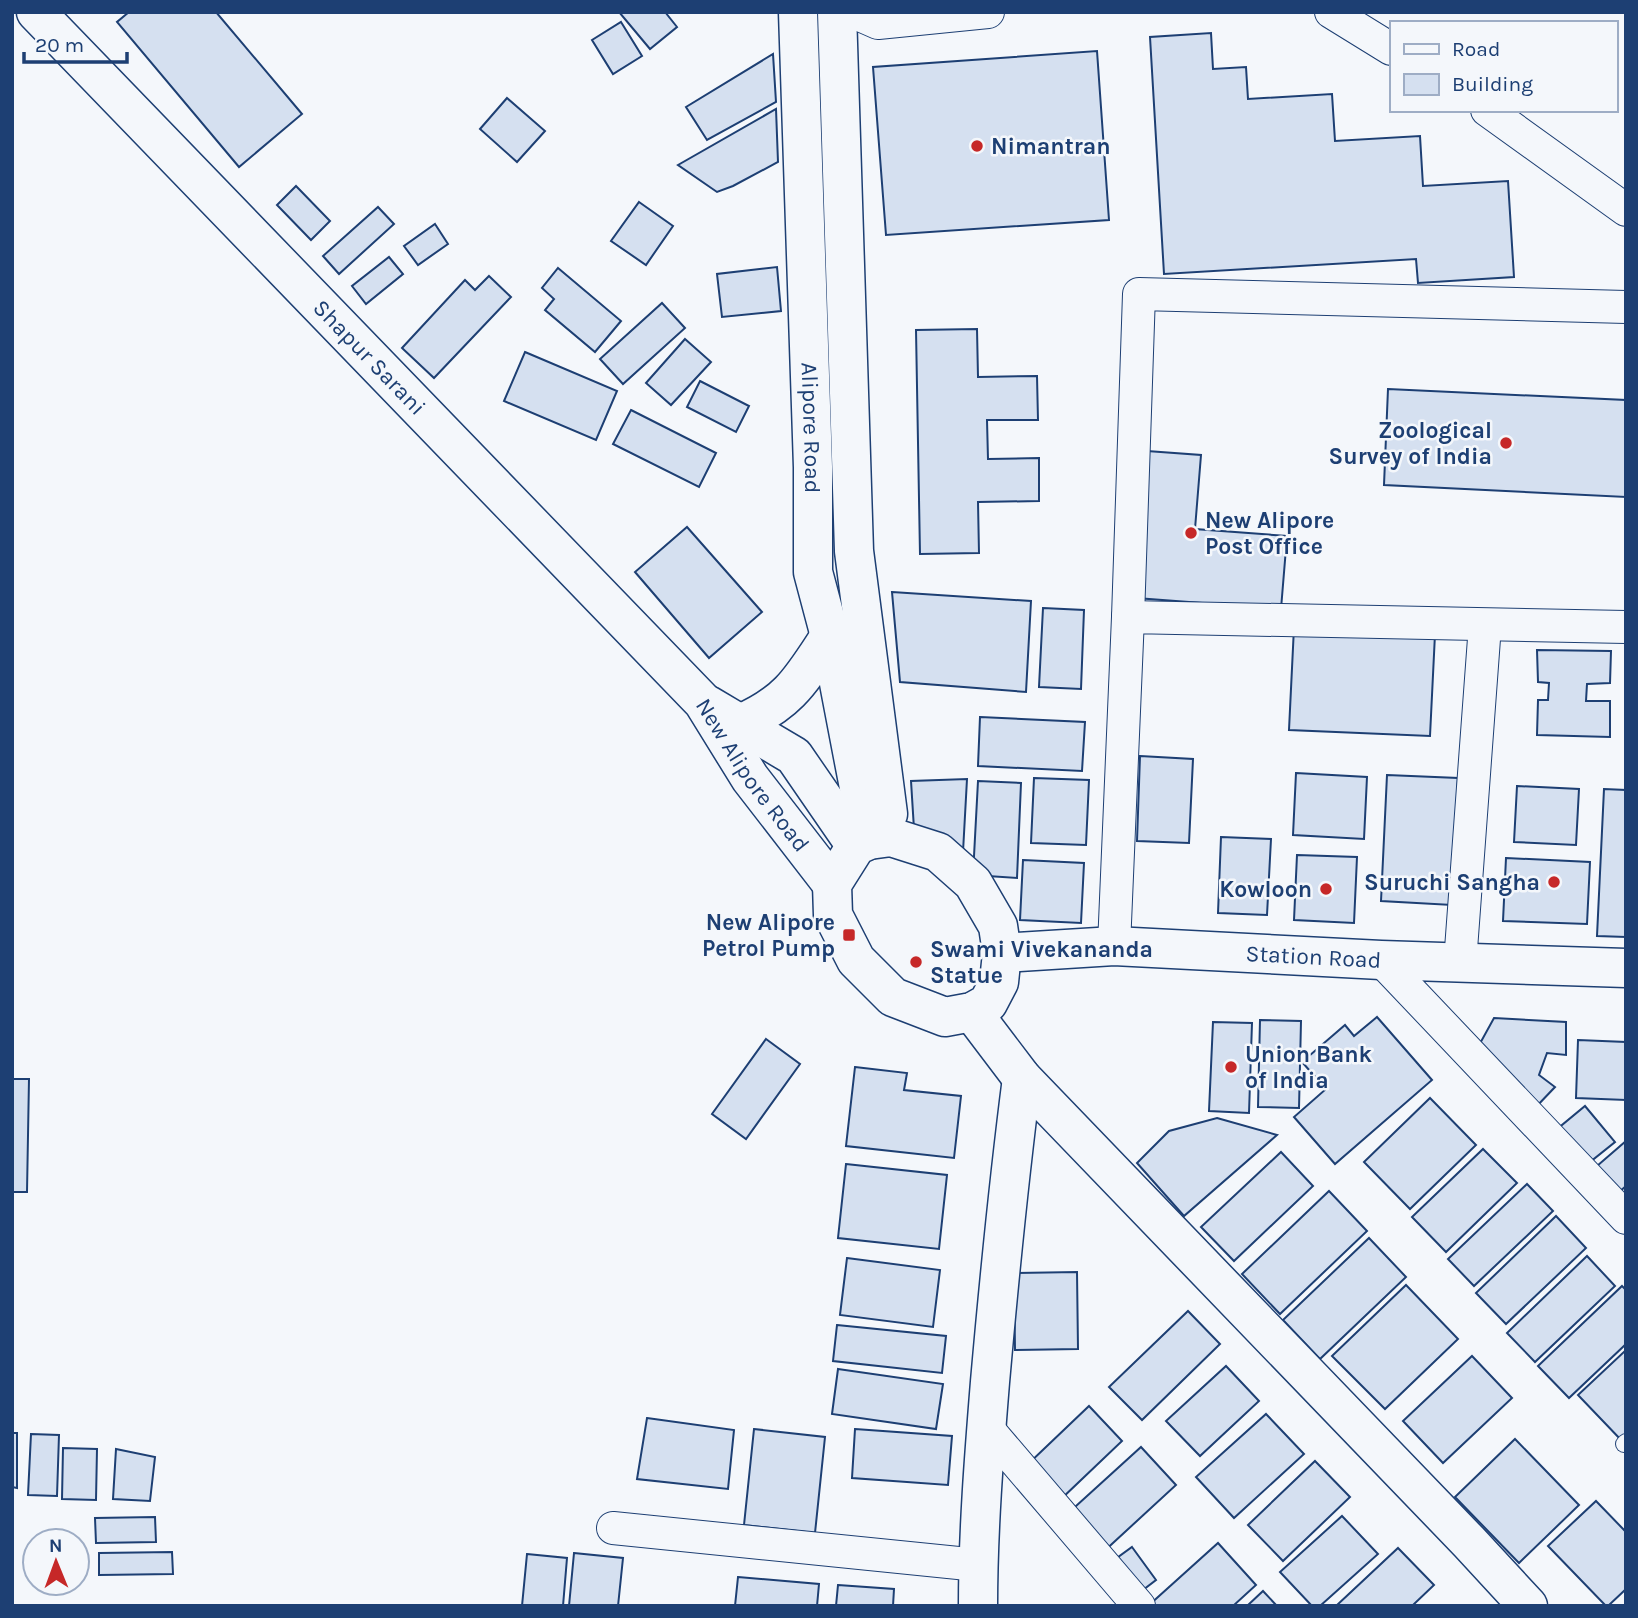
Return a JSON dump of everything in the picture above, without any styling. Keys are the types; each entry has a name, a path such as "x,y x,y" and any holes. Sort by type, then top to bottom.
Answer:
{"main road":[{"name":"Shapur Sarani","path":"36,12 703,702"},
{"name":"Alipore Road","path":"798,12 813,467 813,572 830,636 872,841"},
{"name":"Alipore Road","path":"837,12 854,551 872,841"},
{"path":"740,724 783,700 795,688 830,636"},
{"name":"New Alipore Road","path":"703,702 794,756 872,841"},
{"name":"New Alipore Road","path":"703,702 750,778 832,884"},
{"path":"872,841 938,852 973,883 998,926 1002,953 999,982 988,1003 972,1012 945,1017 893,997 856,960 833,915 832,884 872,841"},
{"name":"Station Road","path":"1002,953 1114,946 1381,960 1626,968"},
{"path":"972,1012 1022,1079 1528,1606"},
{"path":"978,1606 987,1428 1005,1213 1022,1079"}],"street":[{"path":"853,12 878,23 988,12"},
{"path":"1331,12 1390,48"},
{"path":"1491,112 1626,210"},
{"path":"1114,946 1139,294 1626,307"},
{"path":"1128,617 1626,627"},
{"path":"1460,963 1485,625"},
{"path":"1381,960 1626,1218"},
{"path":"987,1428 1139,1606"},
{"path":"613,1528 978,1565"}],"building":[{"path":"129,12 216,12 302,114 239,167 117,22"},
{"path":"619,12 665,12 677,27 650,49"},
{"path":"621,22 642,56 613,74 592,40"},
{"path":"1211,33 1213,69 1246,67 1248,99 1332,94 1335,141 1420,136 1423,186 1508,181 1514,277 1418,283 1416,259 1164,274 1150,37"},
{"path":"1097,51 1109,220 886,235 873,67"},
{"path":"773,54 776,102 707,140 686,107"},
{"path":"507,98 545,131 517,162 480,129"},
{"path":"776,109 778,162 717,192 678,165"},
{"path":"296,186 330,221 311,240 277,205"},
{"path":"639,202 673,226 646,265 611,241"},
{"path":"378,207 394,224 339,274 323,256"},
{"path":"435,224 448,244 418,265 404,246"},
{"path":"389,257 403,274 366,304 352,286"},
{"path":"777,267 781,311 722,317 717,274"},
{"path":"558,268 621,321 595,352 545,310 554,299 542,288"},
{"path":"489,276 511,297 434,378 402,348 465,280 475,290"},
{"path":"662,303 685,328 623,384 600,359"},
{"path":"977,329 978,377 1037,376 1038,420 987,420 988,459 1039,458 1039,501 978,502 979,553 920,554 916,330"},
{"path":"685,339 711,362 671,405 646,383"},
{"path":"525,352 617,391 596,440 504,401"},
{"path":"700,381 749,406 736,432 687,407"},
{"name":"Zoological Survey of India","path":"1388,389 1626,400 1626,497 1384,485"},
{"path":"631,410 716,453 699,487 613,444"},
{"name":"New Alipore Post Office","path":"1147,451 1201,455 1195,529 1287,536 1281,609 1136,598"},
{"path":"687,527 762,612 709,658 635,572"},
{"path":"892,592 1031,601 1026,692 900,682"},
{"path":"1043,608 1084,610 1081,689 1039,687"},
{"path":"1294,627 1435,634 1430,736 1289,730"},
{"path":"1537,650 1611,651 1610,683 1587,684 1586,701 1610,701 1610,737 1537,735 1538,700 1548,700 1549,683 1538,682"},
{"path":"980,717 1085,722 1082,771 978,766"},
{"path":"1140,756 1193,759 1189,843 1137,841"},
{"path":"1296,773 1367,777 1364,839 1293,835"},
{"path":"1387,775 1458,778 1452,905 1381,901"},
{"path":"1034,778 1089,780 1086,845 1031,843"},
{"path":"967,779 963,852 914,829 911,781"},
{"path":"978,781 1021,783 1017,878 973,875"},
{"path":"1517,786 1579,789 1576,845 1514,842"},
{"path":"1604,789 1626,790 1626,937 1597,936"},
{"path":"1221,837 1271,839 1267,915 1218,913"},
{"name":"Kowloon","path":"1297,855 1357,857 1354,923 1294,920"},
{"path":"1506,858 1590,862 1587,924 1503,921"},
{"path":"1023,860 1084,863 1081,923 1020,920"},
{"path":"1377,1017 1432,1080 1335,1164 1294,1117 1326,1089 1302,1062 1345,1025 1354,1036"},
{"path":"1494,1018 1566,1022 1566,1055 1547,1053 1539,1075 1555,1087 1535,1108 1478,1047"},
{"path":"1260,1020 1301,1021 1299,1108 1258,1107"},
{"name":"Union Bank of India","path":"1213,1022 1252,1023 1249,1113 1209,1111"},
{"path":"766,1039 800,1064 746,1139 712,1114"},
{"path":"1578,1040 1626,1042 1626,1100 1576,1098"},
{"path":"855,1067 907,1073 904,1090 961,1096 954,1158 846,1146"},
{"path":"12,1079 29,1079 27,1192 12,1192"},
{"path":"1430,1098 1476,1145 1410,1209 1364,1162"},
{"path":"1585,1106 1615,1142 1585,1166 1556,1130"},
{"path":"1217,1118 1277,1135 1184,1216 1137,1163 1169,1131"},
{"path":"1626,1141 1626,1186 1612,1198 1590,1172"},
{"path":"1483,1149 1517,1183 1446,1252 1412,1217"},
{"path":"1281,1152 1313,1186 1234,1261 1201,1227"},
{"path":"846,1164 947,1175 939,1249 838,1238"},
{"path":"1527,1184 1553,1211 1474,1286 1448,1259"},
{"path":"1329,1191 1367,1231 1280,1314 1242,1274"},
{"path":"1556,1216 1586,1248 1506,1324 1476,1293"},
{"path":"1369,1238 1406,1277 1320,1359 1283,1320"},
{"path":"1587,1256 1615,1286 1535,1362 1507,1333"},
{"path":"847,1258 940,1270 933,1327 840,1315"},
{"path":"1077,1272 1078,1349 1015,1350 1014,1273"},
{"path":"1406,1285 1458,1339 1385,1409 1332,1356"},
{"path":"1622,1286 1626,1290 1626,1344 1569,1398 1538,1366"},
{"path":"1188,1311 1220,1344 1142,1420 1109,1387"},
{"path":"837,1325 946,1336 942,1373 833,1361"},
{"path":"1626,1350 1626,1439 1623,1442 1578,1395"},
{"path":"1472,1356 1512,1398 1443,1463 1403,1421"},
{"path":"1226,1366 1259,1401 1200,1456 1166,1421"},
{"path":"838,1369 943,1384 936,1429 832,1414"},
{"path":"1089,1406 1122,1441 1060,1500 1026,1466"},
{"path":"1266,1414 1304,1454 1234,1518 1196,1477"},
{"path":"647,1418 734,1430 728,1489 637,1479"},
{"path":"754,1429 825,1437 815,1533 744,1525"},
{"path":"855,1429 952,1436 948,1485 852,1478"},
{"path":"12,1433 17,1433 17,1488 12,1487"},
{"path":"31,1434 59,1435 57,1496 28,1495"},
{"path":"1515,1439 1579,1505 1519,1563 1455,1497"},
{"path":"1141,1447 1176,1485 1101,1554 1065,1516"},
{"path":"63,1448 97,1449 96,1500 62,1499"},
{"path":"116,1449 155,1457 150,1501 113,1499"},
{"path":"1315,1461 1350,1497 1283,1561 1248,1525"},
{"path":"1596,1501 1626,1532 1626,1589 1608,1606 1548,1546"},
{"path":"1342,1516 1378,1554 1320,1606 1312,1606 1280,1572"},
{"path":"155,1517 156,1542 96,1543 95,1518"},
{"path":"1218,1543 1256,1585 1233,1606 1148,1606"},
{"path":"1132,1547 1156,1580 1135,1596 1110,1563"},
{"path":"1398,1548 1434,1585 1412,1606 1336,1606"},
{"path":"172,1552 173,1574 99,1575 99,1553"},
{"path":"574,1553 623,1558 618,1606 569,1606"},
{"path":"527,1554 567,1558 563,1606 522,1606"},
{"path":"738,1577 819,1584 817,1606 735,1606"},
{"path":"838,1585 894,1589 893,1606 836,1606"},
{"path":"1263,1591 1277,1606 1247,1606"}],"place":[{"name":"Nimantran","path":"977,146"},
{"name":"Zoological Survey of India","path":"1506,443"},
{"name":"New Alipore Post Office","path":"1191,533"},
{"name":"Suruchi Sangha","path":"1554,882"},
{"name":"Kowloon","path":"1326,889"},
{"name":"New Alipore Petrol Pump","path":"849,935"},
{"name":"Swami Vivekananda Statue","path":"916,962"},
{"name":"Union Bank of India","path":"1231,1067"}]}
